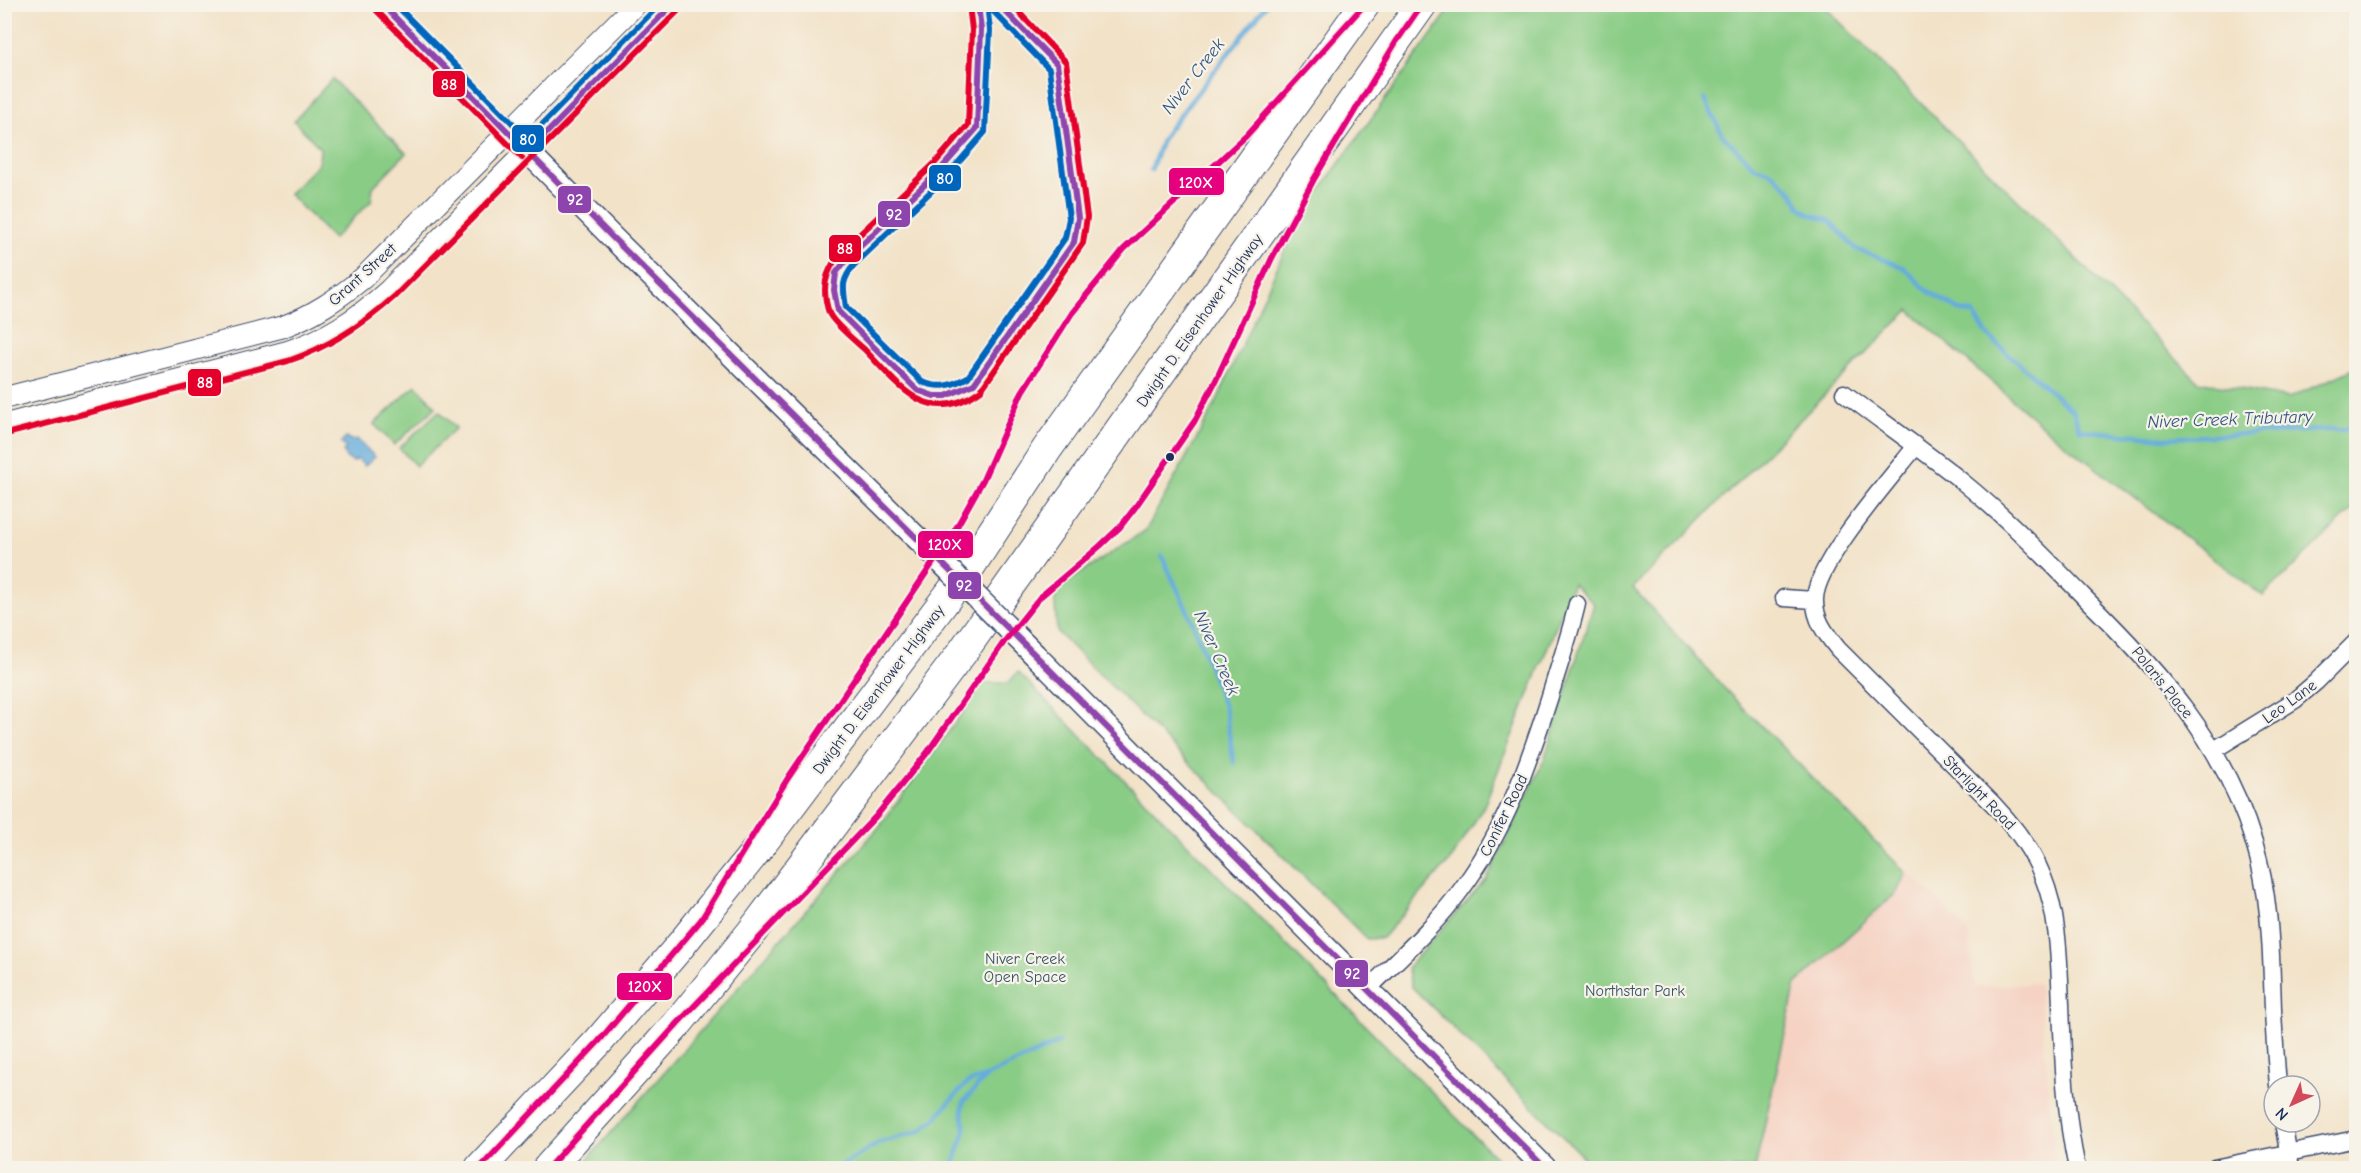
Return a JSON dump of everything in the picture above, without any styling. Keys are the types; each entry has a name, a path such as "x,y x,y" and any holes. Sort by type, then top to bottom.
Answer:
{"highway":[{"name":"Dwight D. Eisenhower Highway","path":"480,1168 599,1041 701,920 970,582 1047,449 1365,4"},
{"path":"970,582 1033,498 1386,4"},
{"name":"Dwight D. Eisenhower Highway","path":"548,1168 671,1032 786,886 961,654 1422,4"},
{"path":"524,1168 614,1072 741,923 786,886"}],"main road":[{"path":"382,4 916,537 970,582 1035,655 1545,1168"}],"street":[{"name":"Grant Street","path":"4,398 282,327 310,316 341,297 509,133 636,4"},
{"name":"Grant Street","path":"4,425 286,352 325,337 345,326 371,306 674,4"},
{"name":"Polaris Place","path":"1844,393 1916,446 1995,510 2133,645 2178,697 2214,750 2239,799 2262,873 2272,959 2277,1074"},
{"path":"1784,598 1814,600 1817,584 1830,559 1916,446"},
{"name":"Starlight Road","path":"1814,600 1821,625 1838,648 1994,805 2014,827 2036,861 2048,891 2058,956 2066,1111 2077,1168"},
{"name":"Conifer Road","path":"1367,990 1448,906 1470,877 1496,835 1514,799 1529,760 1577,604"},
{"name":"Leo Lane","path":"2214,750 2295,700 2356,642"},
{"path":"2285,1134 2289,1161"},
{"path":"2214,1168 2289,1161 2356,1138"}],"shaded area":[{"path":"1906,873 1912,875 1968,931 1975,987 2039,983 2055,1168 1755,1168 1796,984 1897,892"}],"green space":[{"name":"Northstar Park","path":"1453,5 1823,5 2198,381 2289,398 2356,368 2356,506 2263,596 2054,436 1909,310 1633,588 1726,690 1906,873 1897,892 1796,984 1755,1168 1594,1168 1412,987 1407,968 1487,879 1544,760 1594,604 1573,584 1484,806 1453,857 1382,938 1367,939 1057,632 1054,591 1146,530 1214,407 1299,219"},
{"path":"332,79 406,153 373,187 371,201 333,239 289,194 319,163 320,148 294,121"},
{"path":"416,385 436,407 394,445 374,424"},
{"path":"439,411 456,428 416,466 399,448"},
{"name":"Niver Creek Open Space","path":"1018,672 1506,1168 580,1168 880,826 984,683 1008,683"}],"water":[{"path":"346,438 355,441 357,439 375,457 365,466 357,459 354,462 346,458 343,452 346,448 341,443"}],"waterway":[{"name":"Niver Creek","path":"1151,170 1162,140 1169,129 1267,4"},
{"name":"Niver Creek Tributary","path":"1704,98 1723,136 1755,167 1771,172 1792,192 1800,207 1809,214 1829,220 1856,249 1903,267 1928,291 1959,310 1974,314 1988,336 2073,411 2080,430 2167,438 2343,429 2356,425"},
{"name":"Niver Creek","path":"1162,556 1193,623 1225,709 1234,763"},
{"name":"Niver Creek","path":"838,1168 879,1143 920,1131 937,1118 967,1083 1060,1042"},
{"path":"947,1168 955,1161 965,1130 962,1109 964,1101 986,1077"}],"transit line":[{"name":"92","path":"382,4 613,238 1035,655 1545,1168"},
{"name":"80","path":"395,4 528,139 660,4"},
{"name":"92","path":"528,152 673,4"},
{"name":"92","path":"978,4 981,30 977,128 940,170 847,259 836,273 834,290 838,311 917,390 934,396 946,396 974,384 1074,242 1078,218 1057,64 998,4"},
{"name":"80","path":"987,4 990,30 985,132 946,177 854,265 844,284 846,307 922,382 940,386 956,383 968,377 1065,238 1069,218 1049,69 992,10"},
{"name":"88","path":"969,5 972,30 968,125 934,164 840,253 831,267 825,288 829,313 839,327 902,388 915,398 929,404 945,405 962,401 981,390 1083,243 1087,217 1066,62 1011,4"},
{"name":"120X","path":"480,1168 599,1041 701,920 788,778 955,530 983,480 1022,392 1072,313 1124,249 1246,136 1365,4"},
{"name":"120X","path":"548,1168 678,1023 877,815 927,753 1004,642 1040,597 1100,546 1120,527 1134,509 1194,422 1216,380 1272,258 1314,179 1396,42 1422,4"},
{"name":"88","path":"376,10 522,158"},
{"name":"88","path":"6,434 288,361 318,349 345,334 395,296 679,10"}]}
